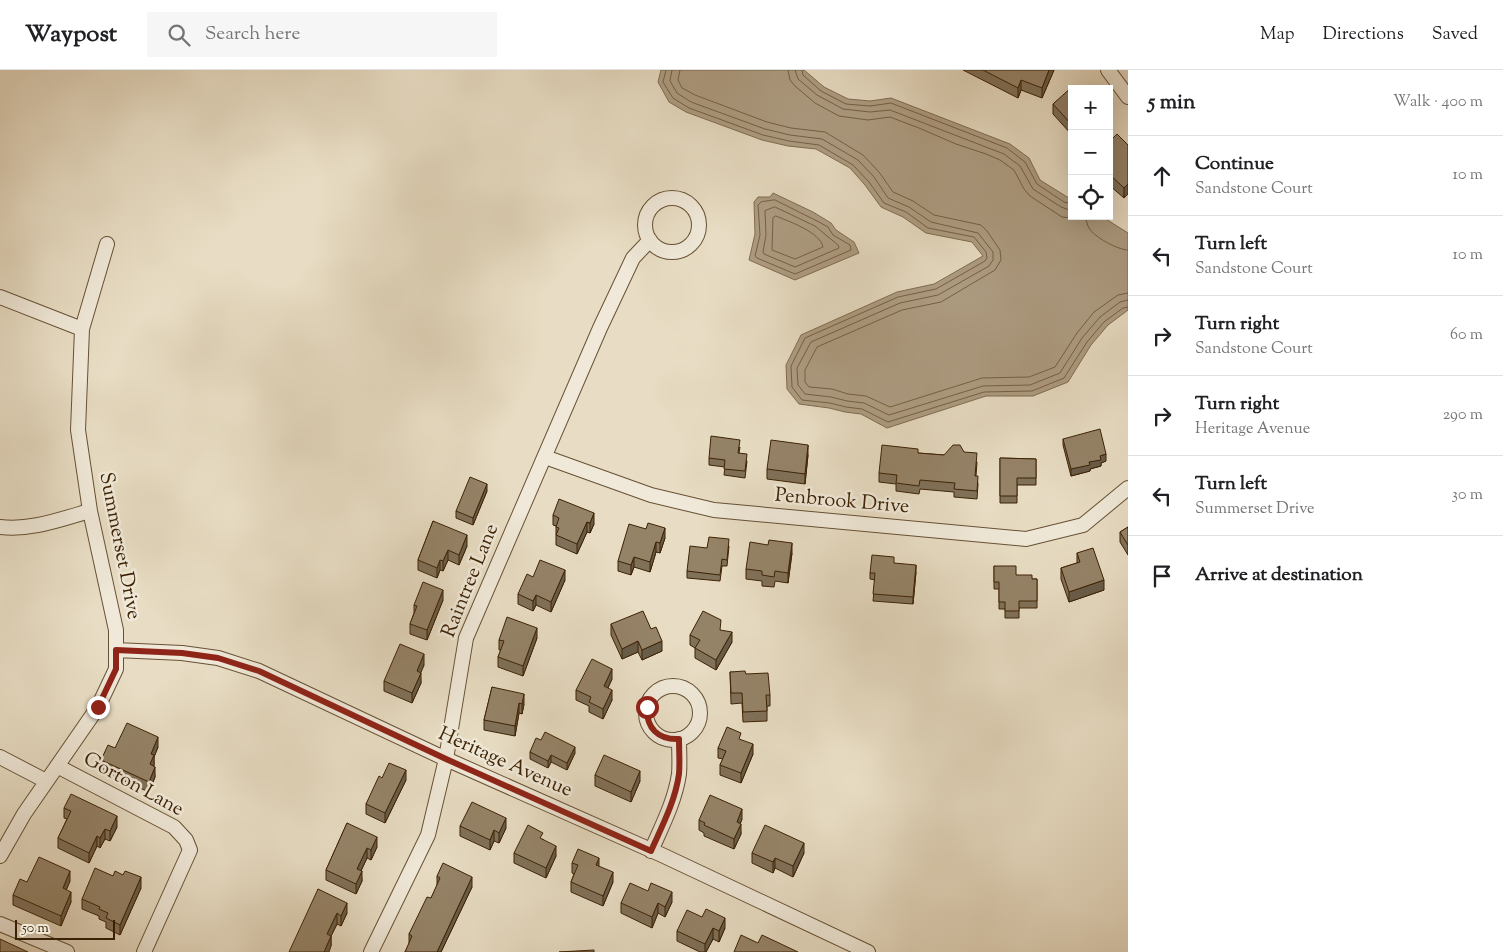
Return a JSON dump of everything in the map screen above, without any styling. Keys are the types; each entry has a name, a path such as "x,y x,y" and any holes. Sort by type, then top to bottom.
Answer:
{"street":[{"path":"1108,70 1128,97"},
{"name":"Raintree Lane","path":"371,952 428,835 446,759 466,638 600,328 633,258 650,240"},
{"name":"Summerset Drive","path":"0,856 24,814 98,707 116,669 116,630 90,511 78,430 82,329 107,244"},
{"path":"0,297 82,329"},
{"name":"Penbrook Drive","path":"545,457 651,495 714,510 1026,539 1083,525 1128,488"},
{"path":"0,527 11,528 43,524 90,511"},
{"name":"Heritage Avenue","path":"116,650 191,654 218,658 259,671 446,759 651,851 868,952"},
{"path":"651,851 671,808 676,788 679,772 679,739"},
{"path":"0,757 46,781"},
{"name":"Gorton Lane","path":"57,766 174,827 186,840 190,850 144,952"},
{"path":"0,924 67,952"}],"water":[{"path":"661,70 804,70 824,87 848,99 870,101 891,98 1010,144 1029,158 1040,180 1068,198 1068,220 1107,220 1128,233 1128,310 1108,325 1091,345 1068,382 1033,396 986,396 887,428 861,414 799,404 787,389 786,365 801,335 897,292 934,284 983,256 972,242 926,233 903,217 881,207 850,168 816,149 788,146 762,140 686,112 669,102 658,82"},
{"path":"773,193 813,212 831,223 836,230 854,242 859,253 795,280 749,260 755,234 754,202 758,197 770,197"}],"building":[{"path":"983,70 1049,70 1042,88 1021,80 1018,88"},
{"path":"1068,90 1068,121 1053,104"},
{"path":"1117,134 1128,145 1128,184 1124,188 1113,178 1113,138"},
{"path":"1100,429 1106,454 1100,456 1101,460 1089,462 1090,465 1071,469 1063,439"},
{"path":"711,436 740,440 738,453 747,454 745,471 724,469 725,460 709,458"},
{"path":"771,440 808,445 805,474 767,469"},
{"path":"882,445 918,449 918,453 944,455 953,445 960,445 964,452 977,453 975,476 978,476 977,491 954,489 955,483 920,480 919,486 896,483 897,475 879,473"},
{"path":"1000,458 1036,459 1036,478 1017,478 1017,496 1000,496"},
{"path":"470,477 487,484 473,518 456,511"},
{"path":"559,499 594,513 590,523 587,522 577,544 556,535 559,528 556,527 559,518 553,515"},
{"path":"433,521 467,535 459,555 448,550 443,561 440,560 437,568 418,560"},
{"path":"648,523 665,528 660,543 656,542 650,562 634,557 631,565 618,561 629,524 646,529"},
{"path":"1128,527 1128,545 1120,532"},
{"path":"709,537 729,539 727,560 722,559 720,575 687,571 690,546 707,548"},
{"path":"769,540 792,543 788,573 775,571 774,577 762,575 762,571 746,569 750,542 768,545"},
{"path":"1093,548 1104,580 1069,592 1061,568 1080,562 1077,553"},
{"path":"872,555 894,557 894,563 916,565 913,597 873,594 875,573 870,573"},
{"path":"540,560 565,570 551,602 536,595 533,601 518,594 527,574 533,577"},
{"path":"994,566 1016,566 1016,575 1032,575 1032,579 1037,579 1037,601 1019,601 1019,611 1005,611 1005,602 999,602 999,582 994,582"},
{"path":"423,582 443,590 427,630 410,624 417,606 414,605"},
{"path":"643,611 651,629 656,627 662,641 642,650 638,641 622,649 611,624"},
{"path":"703,611 721,620 720,630 732,632 716,660 695,648 700,640 690,635"},
{"path":"507,617 537,628 523,666 498,657 504,641 499,640"},
{"path":"400,644 424,654 417,671 421,673 412,693 384,681"},
{"path":"592,659 612,669 604,686 612,690 603,709 589,702 591,697 576,690"},
{"path":"745,671 746,674 768,673 770,695 766,695 767,711 743,712 742,693 731,693 730,672"},
{"path":"492,687 524,694 522,704 519,703 515,726 484,720"},
{"path":"127,723 158,737 151,754 154,755 150,764 155,767 149,782 101,760 108,745 115,748"},
{"path":"727,727 741,733 739,739 753,744 741,773 720,765 726,751 718,748"},
{"path":"545,732 575,747 567,763 551,755 548,761 530,752 536,738 541,740"},
{"path":"604,755 640,771 631,792 595,775"},
{"path":"389,763 406,770 385,813 366,804 379,776 382,778"},
{"path":"71,794 117,816 110,831 105,829 100,838 97,836 89,853 58,838 71,811 64,808"},
{"path":"710,795 742,809 737,822 741,824 734,839 704,825 705,823 699,820"},
{"path":"472,802 506,818 499,833 494,830 490,840 460,826"},
{"path":"347,823 377,837 371,850 367,848 357,869 362,871 356,884 326,870"},
{"path":"528,825 543,833 540,838 556,846 546,868 514,853"},
{"path":"765,825 804,843 793,866 775,858 773,862 752,853"},
{"path":"578,849 599,858 596,865 613,872 603,896 571,882 578,865 572,863"},
{"path":"39,857 70,871 63,888 71,892 61,916 13,895 20,879 27,882"},
{"path":"443,863 472,877 437,952 405,952 412,936 409,934 427,897 431,898 440,878 437,876"},
{"path":"95,868 113,876 115,871 123,875 125,871 141,877 120,925 106,918 108,913 99,909 100,907 82,899"},
{"path":"630,883 648,891 651,883 672,892 665,907 658,903 652,917 621,903"},
{"path":"318,889 347,903 341,916 337,913 327,934 331,936 324,952 289,952"},
{"path":"706,909 725,918 719,931 713,928 705,944 677,931 687,910 702,917"},
{"path":"741,935 758,943 762,935 798,952 734,952"},
{"path":"0,939 28,952 0,952"},
{"path":"594,950 594,952 559,952"}],"route":[{"path":"98,707 116,669 116,650 182,653 218,658 259,671 446,759 651,851 671,808 676,788 679,772 679,739 661,737 654,732 646,716 647,707"}]}
